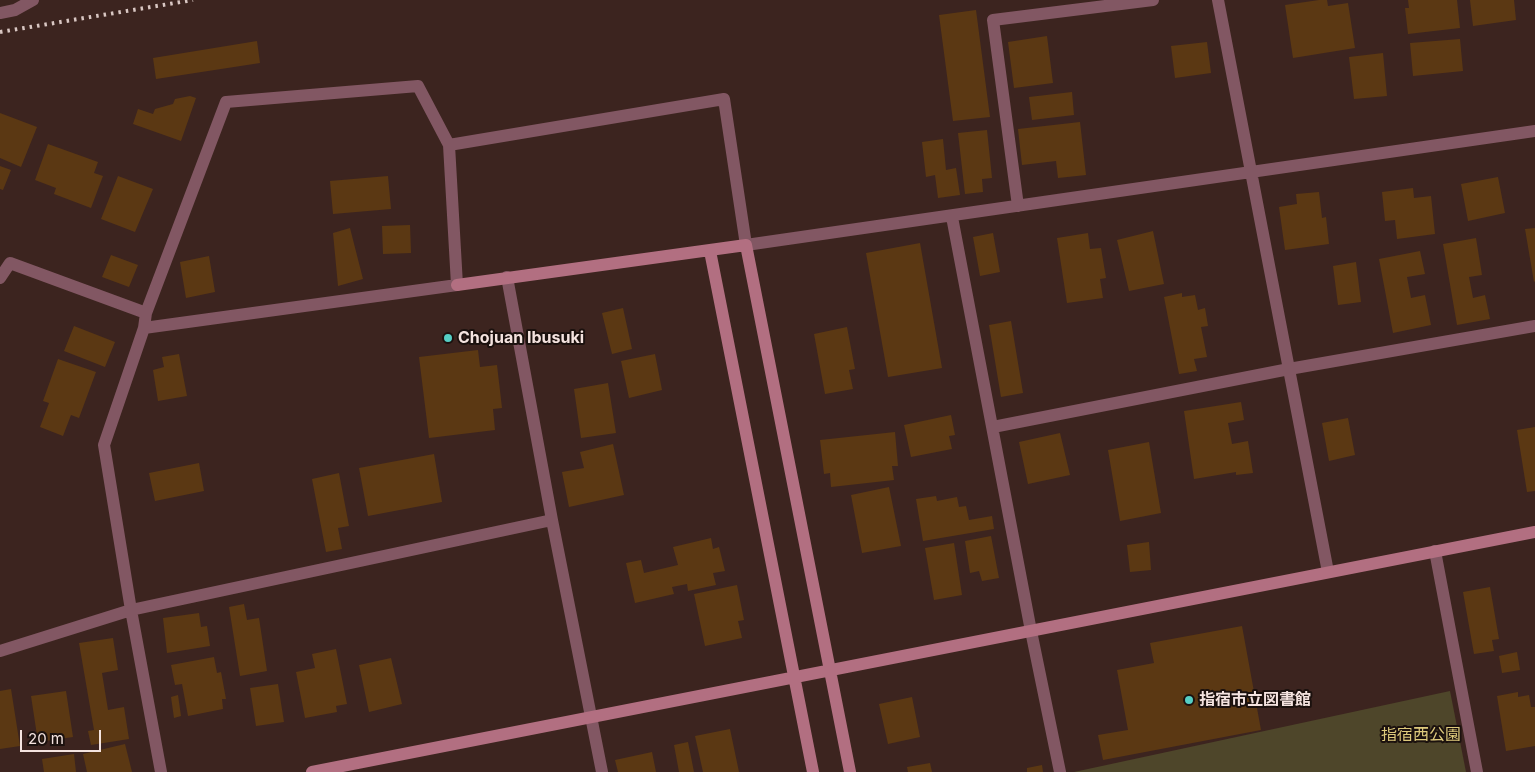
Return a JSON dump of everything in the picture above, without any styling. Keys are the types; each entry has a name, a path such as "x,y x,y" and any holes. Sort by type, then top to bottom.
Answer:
{"street":[{"path":"0,13 15,10 33,0"},
{"path":"1018,206 993,20 1153,0"},
{"path":"1218,0 1328,572"},
{"path":"161,772 131,610 104,445 144,328 146,313 226,102 418,86 449,145 457,285"},
{"path":"449,145 724,99 746,245 850,772"},
{"path":"144,328 952,217 1535,131"},
{"path":"952,217 1031,631 1060,772"},
{"path":"710,251 813,772"},
{"path":"0,278 10,263 146,313"},
{"path":"508,277 552,520 602,772"},
{"path":"993,427 1289,369 1535,326"},
{"path":"0,651 131,610 552,520"},
{"path":"312,772 1535,532"},
{"path":"1435,551 1478,772"}],"green space":[{"name":"指宿西公園","path":"1450,691 1466,772 1074,772"}],"building":[{"path":"1327,0 1328,6 1348,3 1355,48 1293,58 1285,5"},
{"path":"1408,0 1457,0 1460,28 1408,34 1405,8 1409,8"},
{"path":"1470,0 1514,0 1516,20 1473,26"},
{"path":"976,10 990,117 953,121 939,15"},
{"path":"1047,36 1053,83 1014,88 1008,42"},
{"path":"1460,39 1463,71 1413,76 1410,43"},
{"path":"257,41 260,63 156,79 153,58"},
{"path":"1207,42 1211,73 1175,78 1171,46"},
{"path":"1383,53 1387,96 1354,99 1349,57"},
{"path":"1072,92 1074,115 1032,120 1029,97"},
{"path":"190,96 196,98 181,141 133,124 138,109 153,114 155,109 173,104 175,99"},
{"path":"0,113 37,127 21,167 0,158"},
{"path":"1080,122 1086,175 1058,178 1056,161 1022,165 1018,129"},
{"path":"987,130 992,178 982,179 983,192 965,194 958,133"},
{"path":"943,139 946,170 956,168 960,195 938,198 935,175 926,177 922,142"},
{"path":"48,144 98,162 94,173 103,176 91,208 54,194 56,188 35,180"},
{"path":"0,166 11,170 3,190 0,189"},
{"path":"118,176 153,189 135,232 101,219"},
{"path":"388,176 391,209 333,214 330,181"},
{"path":"1498,177 1505,213 1468,221 1461,184"},
{"path":"1413,188 1414,198 1431,196 1435,234 1397,239 1395,220 1385,221 1382,192"},
{"path":"1319,192 1322,218 1326,217 1329,244 1285,250 1279,207 1297,204 1296,194"},
{"path":"410,225 411,253 383,254 382,226"},
{"path":"350,228 363,279 338,286 333,233"},
{"path":"1535,228 1535,281 1534,282 1525,229"},
{"path":"1153,231 1164,284 1129,291 1117,240"},
{"path":"993,233 1000,272 980,276 973,237"},
{"path":"1088,233 1090,249 1101,248 1106,278 1100,279 1103,298 1067,303 1057,238"},
{"path":"1476,238 1482,275 1469,277 1473,298 1485,295 1490,319 1457,325 1443,244"},
{"path":"920,243 942,368 888,377 866,253"},
{"path":"1420,251 1425,274 1407,277 1411,298 1425,295 1431,325 1393,333 1379,259"},
{"path":"111,255 138,265 129,287 102,277"},
{"path":"209,256 215,292 186,298 180,262"},
{"path":"1356,262 1361,302 1338,305 1333,266"},
{"path":"1182,293 1182,297 1195,295 1198,310 1205,308 1208,326 1201,327 1207,357 1194,359 1197,371 1179,374 1164,297"},
{"path":"623,308 632,349 612,354 602,313"},
{"path":"1011,321 1023,393 1001,397 989,325"},
{"path":"74,326 115,342 105,367 64,351"},
{"path":"847,327 855,369 849,370 853,389 825,394 814,334"},
{"path":"478,350 480,367 497,365 502,408 493,409 495,430 429,438 419,357"},
{"path":"179,354 187,396 158,401 153,370 164,367 162,357"},
{"path":"655,354 662,390 629,398 621,361"},
{"path":"58,359 96,372 79,418 71,415 63,436 40,427 49,403 43,401"},
{"path":"608,383 616,433 581,438 574,389"},
{"path":"1241,402 1244,420 1228,423 1232,444 1248,441 1253,473 1236,475 1236,472 1194,479 1184,411"},
{"path":"951,415 955,435 949,436 952,449 911,457 904,425"},
{"path":"1348,418 1355,455 1329,461 1322,423"},
{"path":"1535,427 1535,491 1527,492 1517,430"},
{"path":"895,432 898,466 892,466 894,480 831,487 830,473 824,474 820,440"},
{"path":"1060,433 1070,475 1028,484 1019,442"},
{"path":"1149,442 1161,513 1120,521 1108,450"},
{"path":"613,444 624,495 569,507 562,472 584,468 580,452"},
{"path":"434,454 442,502 368,516 359,468"},
{"path":"199,463 204,491 155,501 149,473"},
{"path":"339,473 349,526 338,528 342,549 326,552 312,479"},
{"path":"889,487 901,546 862,553 851,495"},
{"path":"936,496 937,501 957,497 959,507 966,506 969,520 992,516 994,529 923,541 916,499"},
{"path":"991,536 999,578 982,581 979,571 970,573 965,541"},
{"path":"711,538 713,549 719,547 725,571 713,573 716,585 688,591 687,584 672,587 674,594 635,603 626,563 641,560 644,573 678,565 673,547"},
{"path":"1149,542 1151,570 1130,572 1127,545"},
{"path":"954,543 962,595 934,600 925,548"},
{"path":"737,585 744,620 738,621 742,638 705,646 694,594"},
{"path":"1490,587 1499,639 1492,640 1494,651 1474,654 1463,592"},
{"path":"244,604 247,620 259,618 267,671 240,676 229,607"},
{"path":"199,613 201,627 207,626 210,646 167,653 163,618"},
{"name":"指宿市立図書館","path":"1242,626 1261,730 1103,760 1098,735 1128,730 1117,670 1154,663 1150,643"},
{"path":"113,638 118,670 102,673 108,710 124,707 129,739 91,745 88,731 94,730 79,643"},
{"path":"336,649 347,704 336,706 337,712 305,718 296,672 315,668 312,654"},
{"path":"1517,652 1520,670 1502,673 1499,656"},
{"path":"214,657 217,673 221,672 226,699 222,699 223,709 188,716 182,684 175,685 171,665"},
{"path":"391,658 402,704 369,712 359,665"},
{"path":"278,684 284,722 256,726 250,688"},
{"path":"11,689 20,746 0,749 0,691"},
{"path":"66,691 73,737 38,742 31,696"},
{"path":"1518,692 1518,697 1529,695 1531,707 1535,707 1535,746 1506,751 1497,696"},
{"path":"178,695 181,716 174,718 171,697"},
{"path":"912,697 920,737 888,744 879,704"},
{"path":"730,729 739,772 703,772 695,736"},
{"path":"688,742 694,772 679,772 674,745"},
{"path":"125,744 132,772 87,772 83,754"},
{"path":"652,752 656,772 618,772 615,760"},
{"path":"74,754 76,772 44,772 42,759"},
{"path":"930,763 932,772 908,772 907,767"},
{"path":"1042,765 1043,772 1027,772 1027,768"}],"railway":[{"path":"0,32 193,0"}],"place":[{"name":"Chojuan Ibusuki","path":"448,338"},
{"name":"指宿市立図書館","path":"1189,700"}]}
